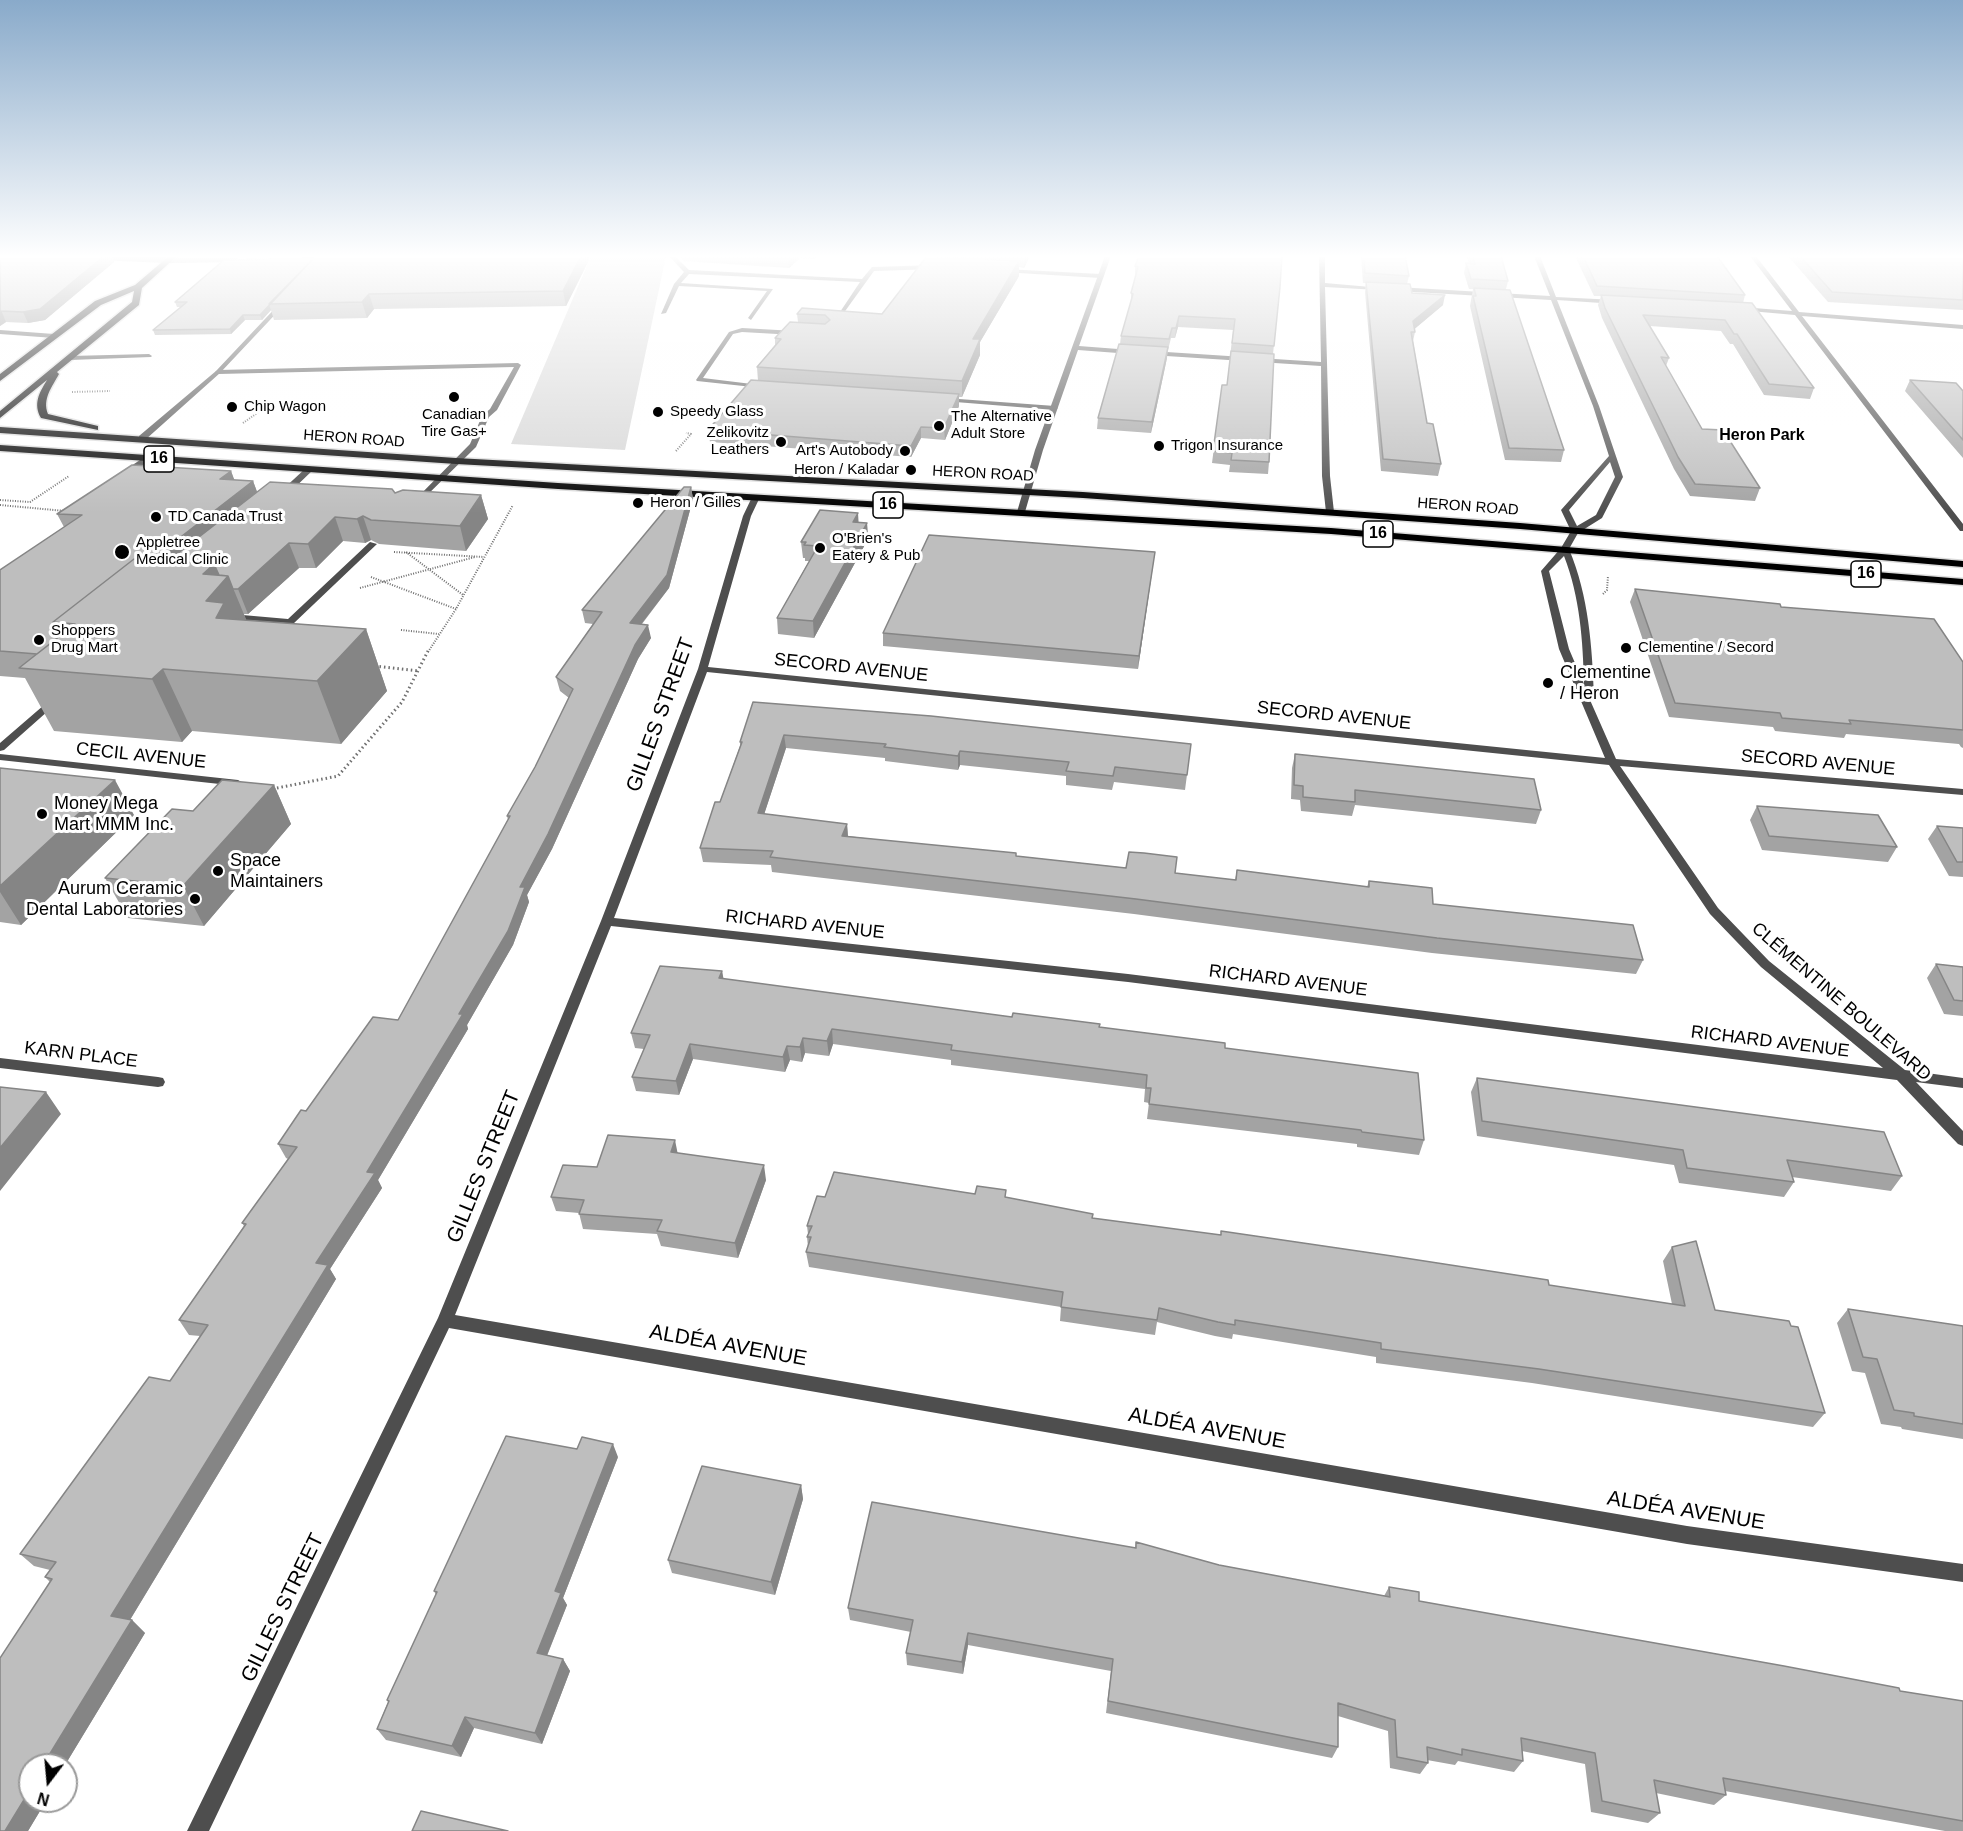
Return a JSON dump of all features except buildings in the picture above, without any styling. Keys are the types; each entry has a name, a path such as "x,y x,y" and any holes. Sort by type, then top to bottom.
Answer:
{"main road":[{"path":"1,376 47,341"},
{"path":"0,415 90,341"},
{"path":"58,369 42,399 41,408 44,416 142,438"},
{"name":"HERON ROAD","path":"0,430 456,461 1028,491 1575,531 1963,564"},
{"name":"HERON ROAD","path":"0,448 756,497 1331,531 1963,582"},
{"path":"0,458 65,452"}],"street":[{"path":"142,438 218,372 247,341"},
{"path":"725,341 699,380 770,388"},
{"path":"1021,512 1039,450 1079,341"},
{"path":"1323,341 1330,512"},
{"name":"CLÉMENTINE BOULEVARD","path":"1571,341 1596,406 1610,458 1619,477 1602,512 1575,531 1565,549 1545,571 1564,649 1589,702 1612,762 1714,911 1766,964 1902,1076 1963,1140"},
{"path":"1820,341 1963,529"},
{"path":"1077,348 1323,364"},
{"path":"70,358 149,356"},
{"path":"218,372 518,365 493,410 486,416 473,445 411,508"},
{"path":"935,399 1055,408"},
{"path":"115,481 149,458"},
{"path":"1575,531 1565,510 1610,458"},
{"path":"277,500 310,469"},
{"name":"GILLES STREET","path":"198,1831 445,1320 608,921 703,669 747,516 756,497"},
{"path":"224,616 290,622 373,544"},
{"name":"CLÉMENTINE BOULEVARD","path":"1565,549 1574,568 1588,650 1589,702"},
{"name":"SECORD AVENUE","path":"703,669 1612,762 1963,792"},
{"path":"0,748 59,696"},
{"name":"CECIL AVENUE","path":"0,757 278,788"},
{"name":"RICHARD AVENUE","path":"608,921 1128,978 1963,1083"},
{"name":"KARN PLACE","path":"0,1063 158,1082"},
{"name":"ALDÉA AVENUE","path":"445,1320 1676,1533 1963,1573"}],"path":[{"path":"70,392 110,391"},
{"path":"238,426 262,409"},
{"path":"671,456 691,434 686,433"},
{"path":"23,506 70,476"},
{"path":"0,500 30,502"},
{"path":"0,505 71,511"},
{"path":"278,788 338,776 402,702 513,506"},
{"path":"390,551 484,557"},
{"path":"406,552 463,595"},
{"path":"355,590 475,557"},
{"path":"367,576 456,609"},
{"path":"401,630 439,634"},
{"path":"372,666 419,671"}],"shaded area":[{"path":"555,341 648,341 625,450 511,444"}],"place":[{"name":"Canadian Tire Gas+","path":"454,397"},
{"name":"Chip Wagon","path":"232,407"},
{"name":"Speedy Glass","path":"658,412"},
{"name":"The Alternative Adult Store","path":"939,426"},
{"name":"Zelikovitz Leathers","path":"781,442"},
{"name":"Trigon Insurance","path":"1159,446"},
{"name":"Art's Autobody","path":"905,451"},
{"name":"Heron / Kaladar","path":"911,470"},
{"name":"Heron / Gilles","path":"638,503"},
{"name":"TD Canada Trust","path":"156,517"},
{"name":"O'Brien's Eatery & Pub","path":"820,548"},
{"name":"Appletree Medical Clinic","path":"122,552"},
{"name":"Shoppers Drug Mart","path":"39,640"},
{"name":"Clementine / Secord","path":"1626,648"},
{"name":"Clementine / Heron","path":"1548,683"},
{"name":"Money Mega Mart MMM Inc.","path":"42,814"},
{"name":"Space Maintainers","path":"218,871"},
{"name":"Aurum Ceramic Dental Laboratories","path":"195,899"}],"district":[{"name":"Heron Park","path":"1762,436"}]}
